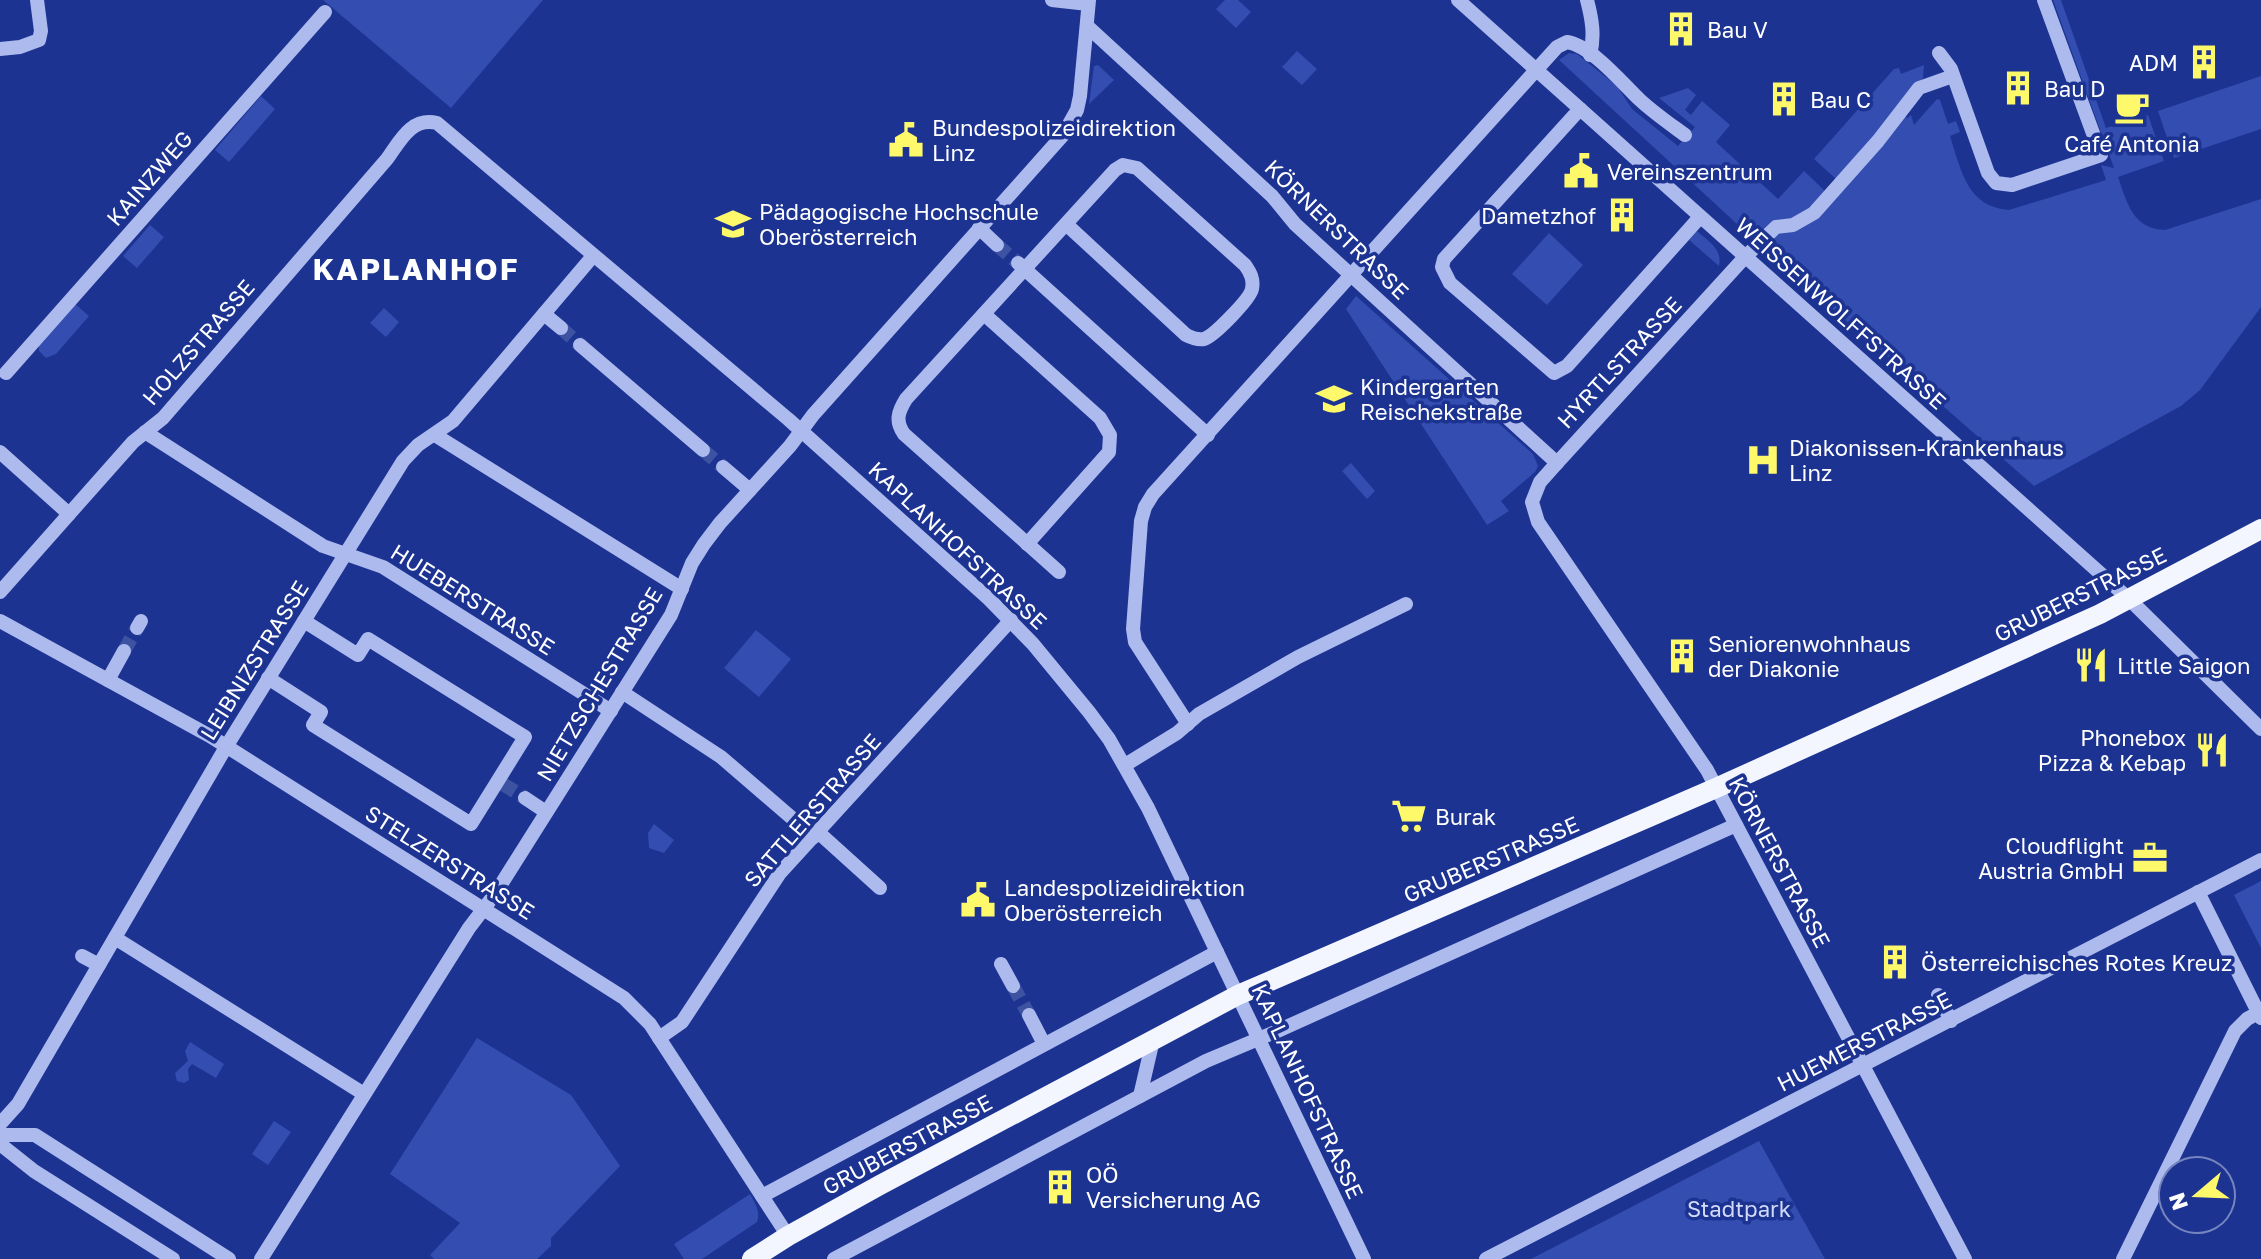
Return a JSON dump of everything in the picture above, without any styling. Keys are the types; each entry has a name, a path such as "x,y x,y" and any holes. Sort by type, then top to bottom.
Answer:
{"main road":[{"name":"GRUBERSTRASSE","path":"752,1259 788,1236 1238,995 1716,788 2129,599 2261,529"}],"street":[{"path":"0,49 20,47 39,40 41,31 37,0"},
{"path":"1052,0 1088,2"},
{"name":"WEISSENWOLFFSTRASSE","path":"1458,0 2129,599 2261,729"},
{"path":"1587,0 1593,27 1590,55"},
{"path":"1939,53 1953,76 1988,173 1996,183 2012,185 2101,155 2044,0"},
{"name":"NIETZSCHESTRASSE","path":"261,1259 671,615 692,563 704,544 1063,135 1080,96 1088,2"},
{"name":"KAINZWEG","path":"6,373 325,12"},
{"name":"KÖRNERSTRASSE","path":"1087,26 1272,196 1295,224 1352,277 1557,463"},
{"path":"1188,724 1135,642 1134,612 1141,521 1153,494 1557,47 1567,42 1580,46 1622,80 1639,100 1685,135"},
{"name":"HYRTLSTRASSE","path":"1532,502 1540,482 1745,257 1776,227 1793,225 1814,213 1878,141 1919,88 1953,76"},
{"path":"1580,109 1444,259 1442,267 1450,283 1554,373 1567,366 1700,217"},
{"name":"KAPLANHOFSTRASSE","path":"427,121 449,131 801,430 1011,620 1089,712 1125,765 1148,808 1364,1259"},
{"name":"HOLZSTRASSE","path":"0,592 133,442 163,418 387,159 406,133 416,124 427,121"},
{"path":"1059,572 904,434 898,419 899,410 906,399 984,314 1021,266 1123,165 1137,168 1245,265 1251,274 1252,290 1213,334 1194,339 1066,224"},
{"path":"979,228 997,245"},
{"name":"LEIBNIZSTRASSE","path":"0,1124 18,1104 226,747 410,452 453,421 593,256"},
{"path":"1021,266 1208,435"},
{"path":"544,314 561,328"},
{"path":"984,314 1100,418 1110,435 1109,452 1027,544"},
{"path":"580,345 703,450"},
{"name":"HUEBERSTRASSE","path":"145,432 323,546 383,567 611,711"},
{"path":"435,435 682,589"},
{"path":"0,452 69,514"},
{"path":"723,467 750,490"},
{"name":"KÖRNERSTRASSE","path":"1532,502 1538,522 1695,751 1965,1259"},
{"path":"1125,765 1199,714 1298,657 1406,604"},
{"name":"SATTLERSTRASSE","path":"659,1038 682,1022 780,873 1011,620"},
{"name":"STELZERSTRASSE","path":"0,621 226,747 624,998 647,1020 788,1236"},
{"path":"268,678 321,712 313,725 471,824 500,782 525,737 368,639 358,655 304,621"},
{"path":"108,680 124,651"},
{"path":"622,692 721,757 880,888"},
{"path":"525,798 546,812"},
{"path":"834,1259 1206,1061 1736,825"},
{"name":"HUEMERSTRASSE","path":"1486,1259 2261,860"},
{"path":"2123,1259 2235,1031 2259,1016 2198,892"},
{"path":"115,938 364,1094"},
{"path":"762,1196 1217,952"},
{"path":"82,956 99,965"},
{"path":"1001,964 1013,986"},
{"path":"1938,995 1951,1021"},
{"path":"1029,1015 1044,1044"},
{"path":"1140,1096 1153,1040"},
{"path":"0,1135 35,1135 229,1259"},
{"path":"0,1144 34,1171 173,1259"}],"green space":[{"path":"323,0 543,0 451,108"},
{"path":"1225,0 1238,0 1251,12 1236,28 1216,9"},
{"path":"2053,0 2061,0 2106,128 2148,115 2164,161 2118,177 2128,205 2138,220 2154,229 2165,230 2261,199 2261,307 2200,390 2181,406 2034,486 1762,247 1559,60 1569,53 1577,54 1617,86 1632,109 1678,146 1695,127 1659,98 1688,88 1696,95 1685,110 1691,115 1702,101 1730,125 1716,142 1778,199 1804,171 1825,191 1836,179 1814,159 1894,69 1899,68 1901,74 1924,65 1923,78 1897,110 1907,118 1911,115 1914,125 1937,99 1940,100 1948,124 1956,121 1960,132 1950,136 1968,185 1984,202 2009,210 2106,180 2101,165 2114,168"},
{"path":"1297,51 1317,69 1302,85 1282,67"},
{"path":"1098,65 1114,80 1089,104 1094,66"},
{"path":"2261,76 2261,129 2174,158 2158,111"},
{"path":"261,96 275,109 229,162 215,150"},
{"path":"150,225 164,237 137,268 123,256"},
{"path":"1697,231 1717,250 1719,266 1689,240"},
{"path":"1549,233 1583,265 1547,305 1512,274"},
{"path":"1356,296 1533,454 1538,466 1535,472 1501,501 1509,511 1487,525 1346,309"},
{"path":"74,303 89,316 56,354 46,358 39,351 39,346"},
{"path":"384,308 399,322 386,337 370,323"},
{"path":"1351,463 1375,491 1367,499 1342,471"},
{"path":"756,630 791,659 759,697 724,668"},
{"path":"654,824 674,840 664,853 649,848 648,833"},
{"path":"2261,881 2261,948 2234,895"},
{"path":"477,1038 571,1095 620,1166 551,1238 551,1246 537,1259 434,1259 430,1255 460,1223 390,1174"},
{"path":"190,1042 224,1064 216,1078 192,1064 188,1069 189,1080 184,1083 177,1081 175,1073 188,1061 185,1051"},
{"path":"274,1121 291,1132 268,1165 252,1154"},
{"name":"Stadtpark","path":"1759,1141 1825,1259 1531,1259"},
{"path":"750,1194 758,1211 757,1222 702,1259 684,1259 674,1244"}],"tunnel":[{"path":"997,245 1018,263"},
{"path":"561,328 580,345"},
{"path":"703,450 723,467"},
{"path":"124,651 137,628"},
{"path":"503,784 525,798"},
{"path":"1013,986 1029,1015"}],"place":[{"name":"Bau V","path":"1681,29"},
{"name":"ADM","path":"2204,62"},
{"name":"Bau D","path":"2018,88"},
{"name":"Bau C","path":"1784,99"},
{"name":"Café Antonia","path":"2132,107"},
{"name":"Bundespolizeidirektion Linz","path":"906,140"},
{"name":"Vereinszentrum","path":"1581,171"},
{"name":"Dametzhof","path":"1622,215"},
{"name":"Pädagogische Hochschule Oberösterreich","path":"733,224"},
{"name":"Kindergarten Reischekstraße","path":"1334,399"},
{"name":"Diakonissen-Krankenhaus Linz","path":"1763,460"},
{"name":"Seniorenwohnhaus der Diakonie","path":"1682,656"},
{"name":"Little Saigon","path":"2091,665"},
{"name":"Phonebox Pizza & Kebap","path":"2212,750"},
{"name":"Burak","path":"1409,816"},
{"name":"Cloudflight Austria GmbH","path":"2150,858"},
{"name":"Landespolizeidirektion Oberösterreich","path":"978,900"},
{"name":"Österreichisches Rotes Kreuz","path":"1895,962"},
{"name":"OÖ Versicherung AG","path":"1060,1187"}],"district":[{"name":"KAPLANHOF","path":"416,269"}]}
